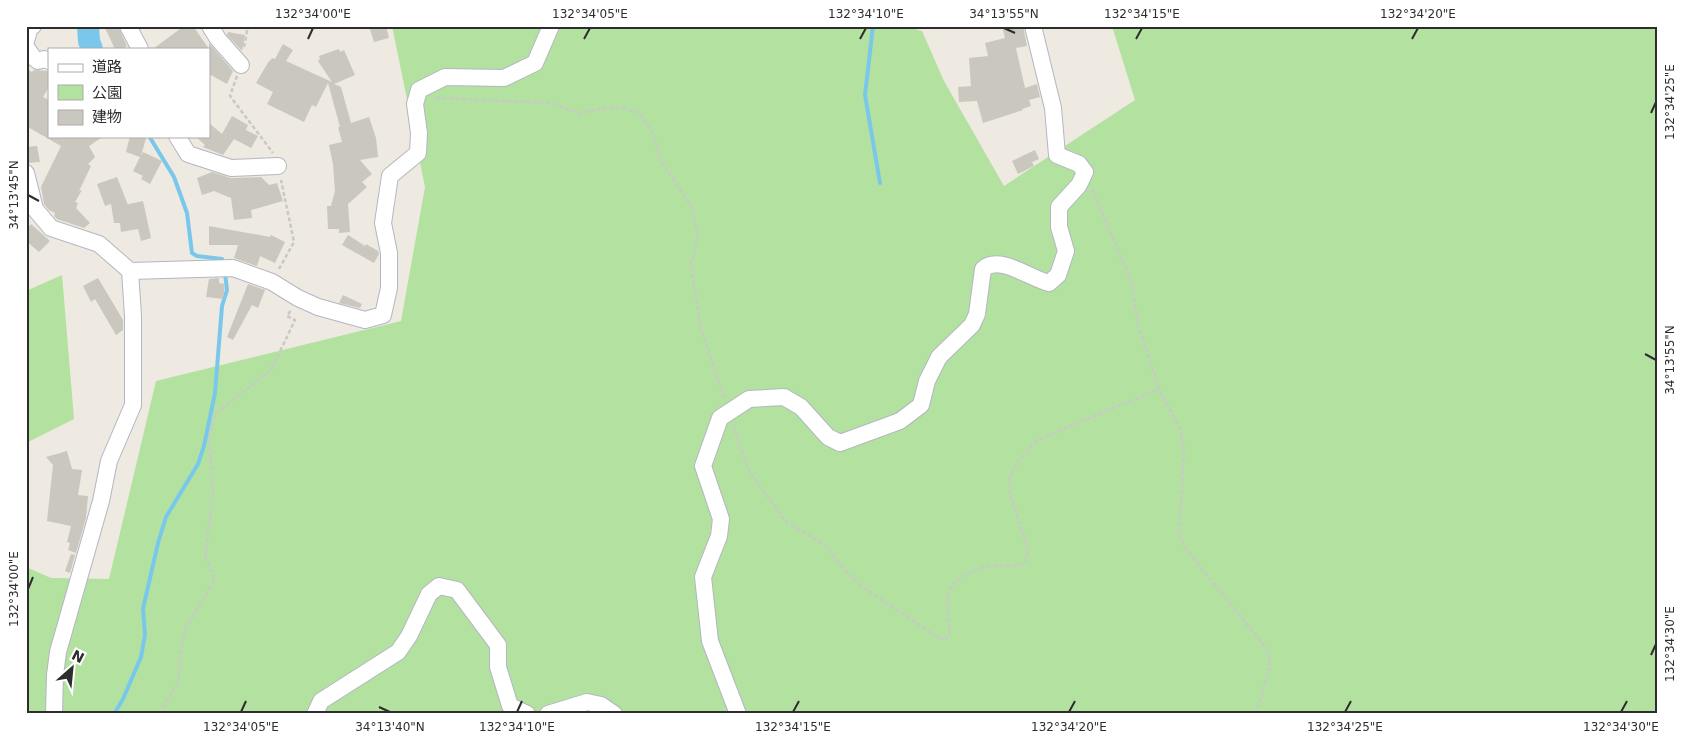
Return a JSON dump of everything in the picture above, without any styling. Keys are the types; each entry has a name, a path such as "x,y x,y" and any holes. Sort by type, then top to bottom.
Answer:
{"street":[{"path":"26,41 30,28 33,26"},
{"path":"128,26 139,48"},
{"path":"210,26 218,39 241,65"},
{"path":"26,173 35,209 51,228 99,244 130,271 233,268 272,282 298,298 318,307 365,320 383,315 390,288 390,252 383,223 390,176 418,153 415,104 419,90 445,77 504,78 535,63 551,26"},
{"path":"738,714 710,641 703,577 719,536 721,519 703,466 720,418 749,399 784,397 800,407 828,437 840,443 900,421 921,405 927,381 939,358 972,325 977,314 984,269 987,265 993,263 1013,268 1049,283 1058,275 1066,251 1059,227 1059,207 1079,185 1085,172 1079,164 1057,155 1053,108 1033,26"},
{"path":"26,47 32,58 38,61 44,59 48,61"},
{"path":"178,138 188,154 231,168 278,166"},
{"path":"54,714 55,675 58,652 101,501 109,461 134,405 133,316 130,271"},
{"path":"315,714 321,701 398,652 409,636 429,594 439,586 457,590 498,645 498,667 510,706 527,714"},
{"path":"548,714 588,702 600,705 614,714"}],"path":[{"path":"248,26 241,65 230,96 273,151 294,242 272,282"},
{"path":"437,81 428,97 550,103 580,113 610,107 625,108 639,113 652,132 662,162 691,206 698,236 692,266 701,329 749,471 785,521 825,546 844,570 862,586 944,640 950,635 948,593 956,580 988,566 1019,566 1026,561 1028,554 1027,546 1010,494 1010,477 1018,462 1037,440 1160,389"},
{"path":"1085,172 1131,281 1138,324 1160,389 1180,430 1184,449 1180,534 1185,548 1268,649 1270,665 1256,714"},
{"path":"159,714 178,681 185,630 215,579 205,556 213,495 209,439 215,414 271,370 295,320 287,316 298,298"}],"green space":[{"path":"392,26 905,26 922,31 944,81 1004,186 1135,100 1112,26 1658,26 1658,714 26,714 26,567 51,578 109,579 156,381 401,321 425,187"},
{"path":"62,275 74,419 26,443 26,291"}],"building":[{"path":"104,26 118,26 127,46 115,48"},
{"path":"184,26 193,26 208,48 154,48"},
{"path":"369,26 386,26 389,38 374,42"},
{"path":"1002,26 1023,26 1027,46 1016,48 1025,88 1037,84 1040,97 1029,100 1031,106 1023,110 983,123 977,101 959,102 958,87 971,86 969,58 988,56 985,43 1005,38"},
{"path":"228,32 245,35 242,51 227,35"},
{"path":"209,43 233,71 227,84 210,75"},
{"path":"283,44 293,50 286,61 332,82 318,61 320,59 319,56 339,49 340,52 344,50 355,75 334,84 341,87 351,123 369,117 376,138 378,157 360,160 372,174 362,182 367,187 348,204 350,232 339,233 339,229 328,229 327,206 331,206 335,191 333,164 329,145 342,142 338,127 340,127 328,83 316,107 312,105 304,122 267,104 273,92 256,83 269,61 272,58 275,59"},
{"path":"26,69 32,72 34,70 48,71 48,89 43,97 48,100 48,138 101,138 89,146 95,157 88,164 91,166 79,191 82,190 75,202 78,203 76,208 90,223 84,228 57,219 54,216 55,213 44,204 41,187 61,146 26,126"},
{"path":"232,116 248,125 246,130 258,136 251,148 234,139 223,155 203,147 205,145 197,138 210,138 210,124 222,134"},
{"path":"130,138 146,138 141,156 143,152 162,161 150,184 141,179 143,176 133,171 140,157 126,152"},
{"path":"37,146 40,162 26,163 26,147"},
{"path":"1035,150 1039,159 1032,162 1034,166 1018,174 1012,161"},
{"path":"212,172 231,178 261,177 269,185 277,183 283,201 251,210 252,218 234,220 231,198 214,191 202,195 197,178"},
{"path":"117,177 128,205 143,201 151,238 141,241 138,229 121,232 120,223 114,223 111,204 105,206 97,184"},
{"path":"31,224 50,241 39,252 26,241 26,230"},
{"path":"209,226 270,237 271,235 285,242 275,263 260,256 257,266 234,258 238,245 209,245"},
{"path":"348,235 365,246 366,244 378,251 379,254 374,263 342,245"},
{"path":"98,278 123,320 123,330 116,335 95,299 91,302 83,286"},
{"path":"219,278 219,283 225,284 223,299 206,297 209,279"},
{"path":"248,284 265,290 258,308 252,305 233,340 227,337"},
{"path":"343,295 362,304 360,308 339,303"},
{"path":"67,451 72,469 82,470 78,495 88,496 86,518 76,553 68,550 70,543 67,542 71,526 47,521 53,465 46,457"},
{"path":"71,554 75,555 70,573 65,571"}],"waterway":[{"path":"88,26 92,48"},
{"path":"873,26 865,95 880,183"},
{"path":"150,138 174,177 187,213 192,253 197,256 222,259 224,264"},
{"path":"114,714 123,699 141,657 145,635 143,609 166,517 198,464 204,446 215,393 222,306 227,290 225,273"}]}
